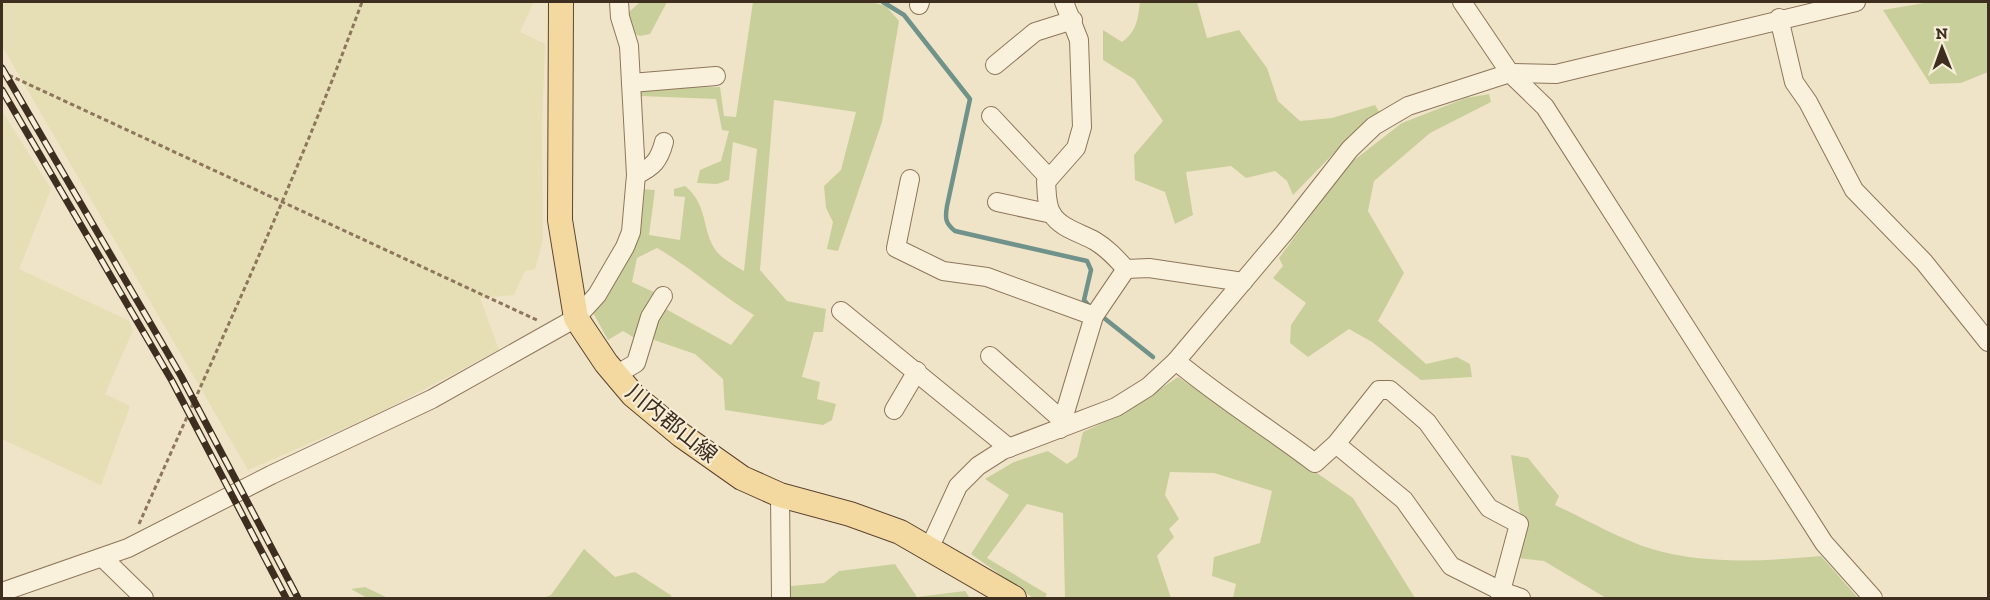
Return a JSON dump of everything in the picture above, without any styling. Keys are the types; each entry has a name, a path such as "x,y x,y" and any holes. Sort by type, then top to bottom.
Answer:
{"main road":[{"name":"川内郡山線","path":"561,2 560,220 566,323 633,395 681,435 742,478 780,495 860,517 900,532 1014,598"}],"street":[{"path":"2,592 128,548 271,475 432,399 566,323 597,295 625,247 631,232 636,176 629,46 620,17 619,2"},
{"path":"1064,2 1079,40 1082,127 1076,148 1046,182 1047,199 1052,214 1064,226 1096,241 1126,269 1149,268 1243,282"},
{"path":"1462,2 1510,73 1545,107 1824,543 1873,598"},
{"path":"929,549 958,486 978,466 1009,448 1062,425 1116,407 1149,387 1176,361 1350,149 1374,126 1408,106 1510,73 1556,74 1779,18 1856,2"},
{"path":"1779,18 1794,82 1808,102 1854,190 1924,262 1989,342"},
{"path":"995,65 1035,32 1073,20"},
{"path":"631,83 716,76"},
{"path":"991,116 1049,178"},
{"path":"636,176 653,167 660,158 664,142"},
{"path":"910,179 896,248 943,271 987,277 1095,313"},
{"path":"998,202 1052,214"},
{"path":"1062,425 1095,313 1126,269"},
{"path":"616,375 636,363 650,317 663,296"},
{"path":"841,311 1009,448"},
{"path":"990,356 1062,425"},
{"path":"1176,361 1205,386 1316,463 1336,444 1379,390 1390,390 1427,422 1489,508 1519,524 1500,595"},
{"path":"894,410 917,371"},
{"path":"1336,444 1404,500 1451,566 1500,595 1521,598"},
{"path":"780,495 781,598"},
{"path":"103,558 144,598"}],"path":[{"path":"128,548 326,99 363,2"},
{"path":"2,72 282,201 566,323"}],"shaded area":[{"path":"2,2 533,3 520,32 545,44 542,126 543,239 535,269 525,271 514,295 480,298 499,350 375,415 248,470 2,46"},
{"path":"2,111 51,189 19,269 129,321 133,330 105,394 130,406 101,485 2,439"}],"green space":[{"path":"640,2 667,2 650,34 640,36 635,34 628,13"},
{"path":"753,2 871,2 886,6 899,21 882,122 838,251 827,249 833,222 826,208 824,186 841,170 856,112 774,100 760,270 787,301 826,309 823,332 814,332 802,377 820,382 817,399 836,404 832,420 823,425 725,410 723,379 695,354 654,340 656,323 664,308 731,345 754,315 657,248 637,258 632,282 656,293 638,340 623,331 608,340 592,311 642,189 655,190 649,235 680,240 685,197 674,196 674,189 685,186 698,201 709,236 717,252 744,271 757,149 733,142 729,180 717,184 697,183 700,170 721,161 729,131 722,130 716,99 640,96 639,88 720,87 724,116 736,117"},
{"path":"1140,2 1197,2 1207,38 1239,30 1267,68 1278,101 1300,121 1332,118 1375,105 1380,113 1338,149 1293,195 1287,181 1275,171 1246,178 1231,166 1186,172 1193,215 1175,224 1165,192 1135,180 1134,155 1163,121 1134,79 1103,60 1103,30 1122,42 1134,29"},
{"path":"1930,2 1988,2 1988,72 1961,83 1930,84 1883,10"},
{"path":"1489,94 1491,102 1430,133 1374,181 1368,211 1404,273 1378,321 1426,364 1457,357 1470,364 1472,377 1421,380 1372,342 1349,329 1308,357 1290,343 1291,325 1306,303 1273,278 1283,266 1279,258 1349,164 1402,123 1466,98"},
{"path":"1178,377 1353,498 1415,598 1233,598 1236,584 1212,576 1214,557 1260,543 1272,491 1214,473 1170,472 1165,495 1179,519 1169,529 1174,537 1157,556 1171,598 1065,598 1063,513 1027,504 987,558 1047,594 1045,598 1033,598 971,554 1009,495 985,479 1014,462 1048,451 1067,464 1077,457 1083,432 1126,412"},
{"path":"1511,455 1528,458 1559,496 1555,505 1627,540 1673,554 1715,560 1821,556 1858,598 1606,598 1544,561 1517,558 1523,523"},
{"path":"584,549 615,577 635,572 672,596 668,598 543,598 551,595"},
{"path":"895,564 917,597 965,591 970,598 790,598 791,586 824,583 839,571"},
{"path":"365,587 388,598 367,598 351,589"}],"waterway":[{"path":"883,2 904,15 970,99 947,206 946,217 949,225 955,231 1087,261 1091,270 1084,300 1090,307"},
{"path":"1099,314 1153,357"}],"railway":[{"path":"2,68 181,376 298,598"},
{"path":"2,90 172,381 286,598"}]}
